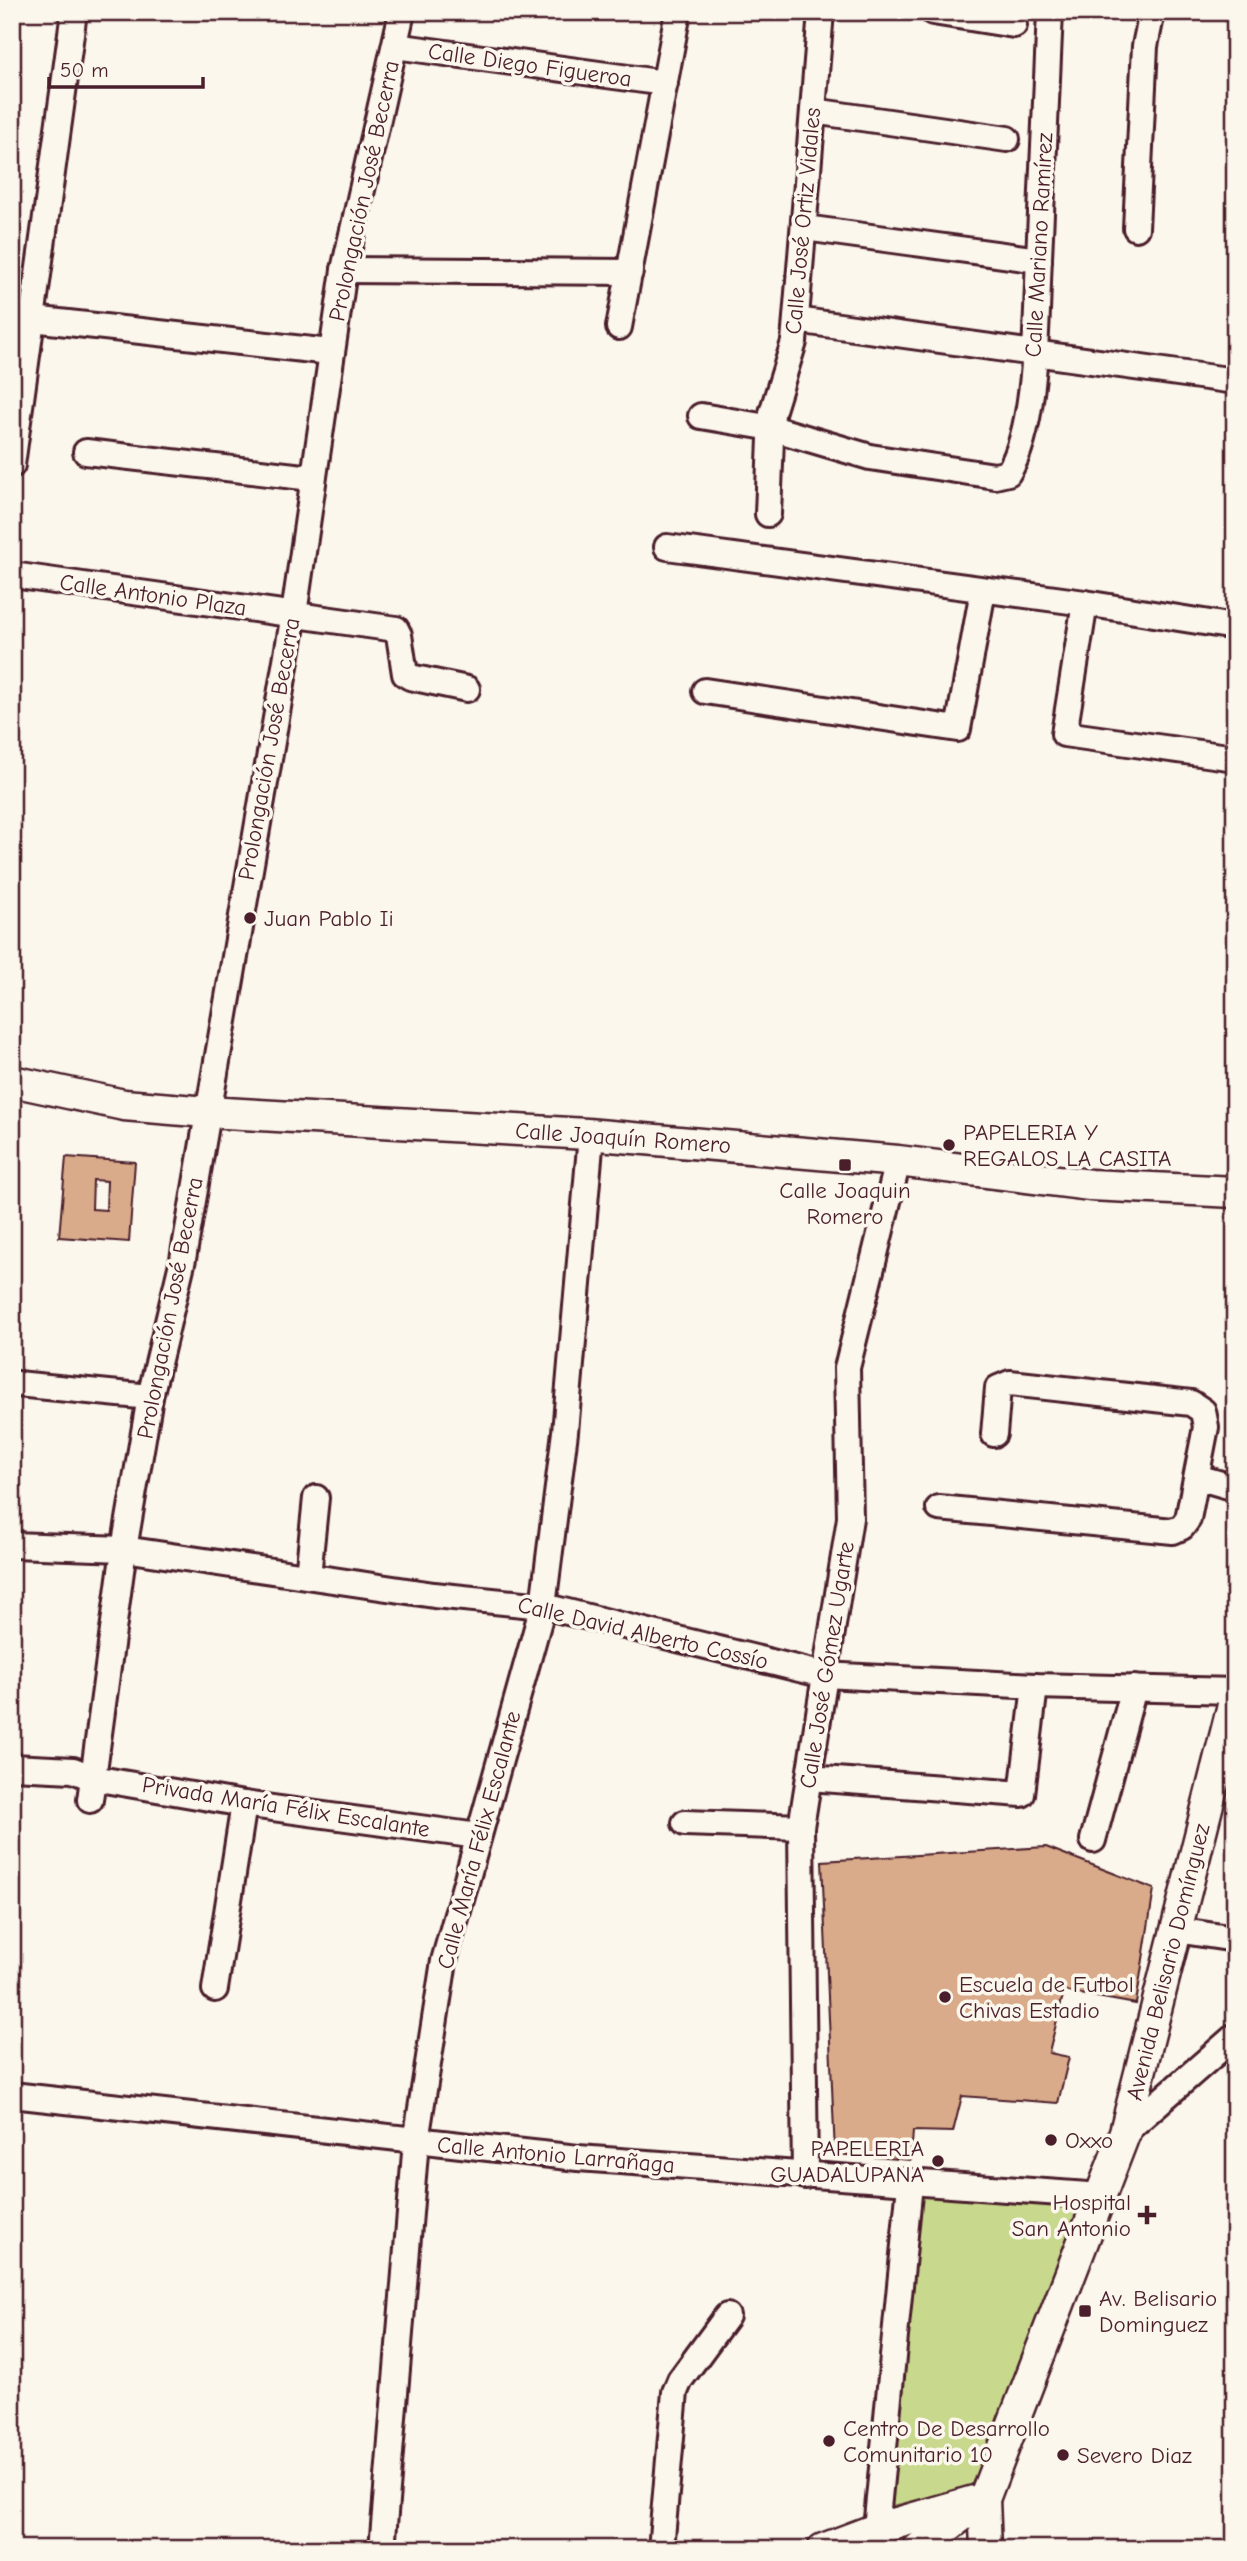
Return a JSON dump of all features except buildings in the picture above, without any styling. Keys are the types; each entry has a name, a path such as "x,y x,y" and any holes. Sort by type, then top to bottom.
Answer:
{"street":[{"path":"12,465 74,12"},
{"name":"Prolongación José Becerra","path":"91,1789 124,1549 150,1397 183,1259 293,614 344,270 402,12"},
{"path":"619,327 678,12"},
{"name":"Calle José Ortiz Vidales","path":"768,514 772,413 794,341 821,12"},
{"path":"933,12 1014,24"},
{"name":"Calle Mariano Ramírez","path":"772,428 870,457 995,476 1009,473 1025,431 1034,354 1050,12"},
{"path":"1136,228 1145,46 1152,12"},
{"name":"Calle Diego Figueroa","path":"395,46 665,83"},
{"path":"813,111 1007,139"},
{"path":"805,228 1039,260"},
{"path":"344,270 630,272"},
{"path":"32,319 330,352"},
{"path":"796,320 1235,381"},
{"path":"701,416 772,428"},
{"path":"86,452 312,478"},
{"path":"667,547 1085,603 1235,627"},
{"name":"Calle Antonio Plaza","path":"12,575 396,629 405,674 467,689"},
{"path":"705,691 958,729 983,590"},
{"path":"1085,603 1064,734 1235,758"},
{"name":"Calle Joaquín Romero","path":"12,1081 124,1105 587,1134 898,1161 1090,1185 1235,1192"},
{"name":"Calle María Félix Escalante","path":"382,2549 416,2141 444,1961 543,1606 565,1432 590,1147 587,1134"},
{"name":"Calle José Gómez Ugarte","path":"805,2176 801,1827 850,1518 846,1368 898,1161"},
{"path":"939,1508 1173,1531 1182,1527 1188,1519 1206,1427 1203,1411 1191,1403 1010,1383 998,1388 994,1434"},
{"path":"17,1384 150,1397"},
{"path":"1197,1477 1235,1488"},
{"path":"308,1576 316,1498"},
{"name":"Calle David Alberto Cossío","path":"12,1545 124,1549 434,1595 543,1606 824,1675 1035,1686 1235,1691"},
{"path":"809,1779 1022,1794 1035,1686"},
{"path":"1093,1840 1134,1688"},
{"name":"Avenida Belisario Domínguez","path":"984,2498 1125,2132 1235,1697"},
{"name":"Privada María Félix Escalante","path":"12,1767 73,1770 91,1789 244,1804 478,1836"},
{"path":"215,1989 244,1804"},
{"path":"685,1822 801,1827"},
{"path":"1176,1930 1235,1939"},
{"path":"1125,2132 1235,2036"},
{"name":"Calle Antonio Larrañaga","path":"12,2095 578,2158 1102,2196"},
{"path":"877,2539 910,2184"},
{"path":"661,2549 675,2392 680,2380 727,2316"},
{"path":"823,2549 877,2539 984,2498"},
{"path":"919,2549 984,2498"},
{"path":"984,2498 986,2549"}],"green space":[{"path":"918,2192 1082,2200 985,2484 884,2508"}],"place":[{"name":"Juan Pablo Ii","path":"250,918"},
{"name":"PAPELERIA Y REGALOS LA CASITA","path":"949,1145"},
{"name":"Calle Joaquin Romero","path":"845,1165"},
{"name":"Escuela de Futbol Chivas Estadio","path":"945,1997"},
{"name":"Oxxo","path":"1051,2140"},
{"name":"PAPELERIA GUADALUPANA","path":"938,2161"},
{"name":"Hospital San Antonio","path":"1147,2215"},
{"name":"Av. Belisario Dominguez","path":"1085,2311"},
{"name":"Centro De Desarrollo Comunitario 10","path":"829,2441"},
{"name":"Severo Diaz","path":"1063,2455"}]}
